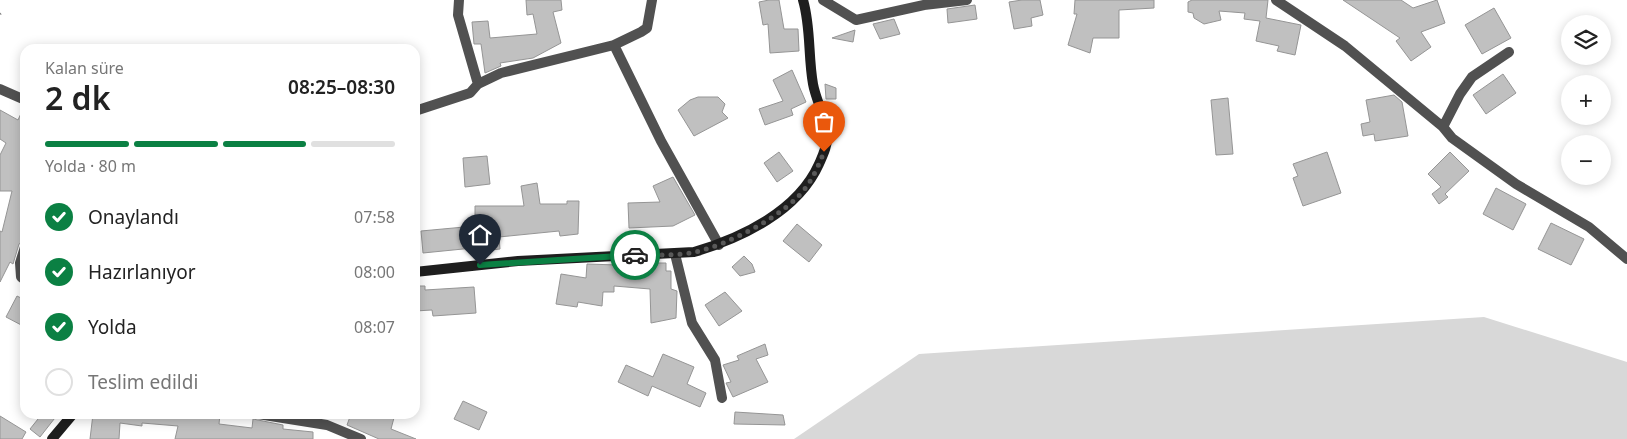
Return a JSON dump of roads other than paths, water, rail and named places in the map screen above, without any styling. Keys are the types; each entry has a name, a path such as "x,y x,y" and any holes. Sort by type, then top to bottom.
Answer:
{"main road":[{"path":"420,271 518,261 694,252 719,245 791,204 806,187 824,152 827,137 825,123 813,85 803,0"},
{"path":"52,439 70,419"}],"street":[{"path":"458,0 458,15 478,84"},
{"path":"420,109 470,93 478,84 501,73 614,45 647,28 652,0"},
{"path":"823,0 856,20 924,5 968,0"},
{"path":"1276,0 1345,46 1443,126 1452,138 1516,184 1590,227 1627,259"},
{"path":"614,45 661,141 719,245"},
{"path":"1443,126 1460,94 1472,77 1509,52"},
{"path":"0,89 20,98"},
{"path":"675,254 692,323 715,360 722,398"},
{"path":"289,419 327,425 360,439"}]}
